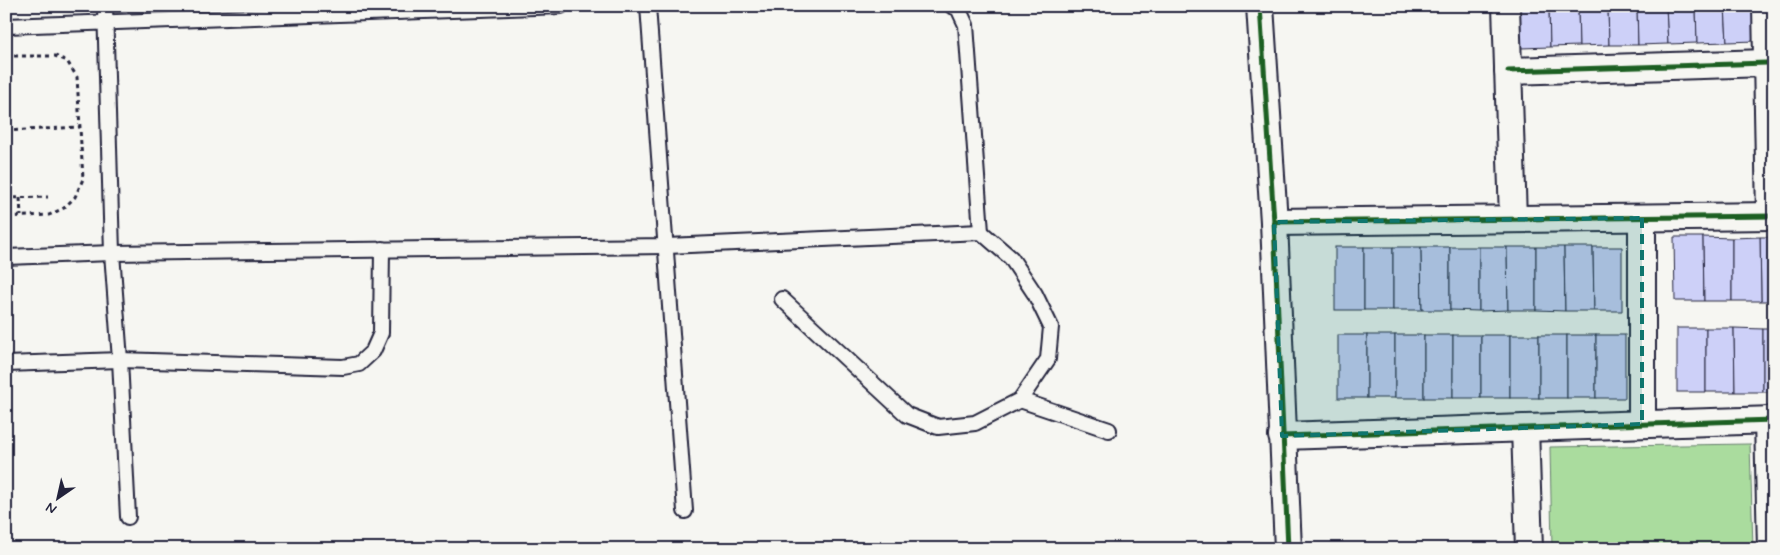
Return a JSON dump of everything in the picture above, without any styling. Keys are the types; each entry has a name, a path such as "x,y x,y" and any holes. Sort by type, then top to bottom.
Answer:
{"street":[{"path":"1260,6 1274,222 1288,549"},
{"path":"1506,6 1513,219"},
{"path":"1274,222 1772,216 1766,6"},
{"path":"1508,71 1767,63"},
{"path":"1642,218 1642,424"},
{"path":"1282,436 1771,420 1771,549"},
{"path":"1525,428 1529,549"}],"lane":[{"path":"105,6 112,253 120,360 128,517"},
{"path":"6,26 560,6"},
{"path":"648,6 684,511"},
{"path":"952,6 958,8 966,25 981,232"},
{"path":"6,257 112,253 666,246 981,232 1011,258 1035,294 1051,327 1048,358 1020,400 975,423 938,427 907,415 782,299"},
{"path":"6,364 120,360 343,367 359,364 372,351 381,333 382,249"},
{"path":"1020,400 1108,430"}],"path":[{"path":"6,56 55,56 67,61 77,77 83,179 75,197 64,208 49,215 6,217"},
{"path":"6,131 80,127"},
{"path":"6,198 48,197"},
{"path":"20,198 21,216"}],"highlighted area":[{"path":"1642,218 1642,424 1282,436 1274,222"}],"green space":[{"path":"1750,444 1753,549 1552,549 1550,447"}],"building":[{"path":"1519,6 1549,6 1550,47 1521,48"},
{"path":"1549,6 1578,6 1579,46 1550,47"},
{"path":"1578,6 1608,6 1609,45 1579,46"},
{"path":"1608,6 1637,6 1638,45 1609,45"},
{"path":"1637,6 1666,6 1668,44 1638,45"},
{"path":"1666,6 1696,6 1697,43 1668,44"},
{"path":"1696,6 1725,6 1727,42 1697,43"},
{"path":"1725,6 1755,6 1756,41 1727,42"},
{"path":"1674,237 1703,237 1704,301 1675,301"},
{"path":"1703,237 1732,238 1732,301 1704,301"},
{"path":"1760,237 1774,237 1774,301 1761,301"},
{"path":"1760,237 1761,301 1732,301 1732,238"},
{"path":"1335,247 1364,247 1364,310 1335,310"},
{"path":"1364,247 1393,247 1393,310 1364,310"},
{"path":"1393,247 1421,247 1422,310 1393,310"},
{"path":"1421,247 1450,247 1450,310 1422,310"},
{"path":"1450,247 1479,247 1479,311 1450,310"},
{"path":"1479,247 1507,247 1508,310 1479,311"},
{"path":"1507,247 1536,247 1536,310 1508,310"},
{"path":"1536,247 1564,247 1565,311 1536,310"},
{"path":"1564,247 1593,247 1594,311 1565,311"},
{"path":"1593,247 1622,247 1622,311 1594,311"},
{"path":"1677,328 1706,328 1706,392 1677,392"},
{"path":"1706,328 1734,328 1735,392 1706,392"},
{"path":"1734,328 1763,329 1763,392 1735,392"},
{"path":"1763,329 1774,329 1774,392 1763,392"},
{"path":"1338,335 1367,335 1367,398 1338,398"},
{"path":"1367,335 1395,335 1395,398 1367,398"},
{"path":"1395,335 1424,335 1424,398 1395,398"},
{"path":"1424,335 1453,335 1453,398 1424,398"},
{"path":"1453,335 1481,335 1481,398 1453,398"},
{"path":"1481,335 1510,335 1510,398 1481,398"},
{"path":"1510,335 1539,335 1539,398 1510,398"},
{"path":"1539,335 1567,335 1567,398 1539,398"},
{"path":"1567,335 1596,335 1596,398 1567,398"},
{"path":"1596,335 1625,335 1625,398 1596,398"}],"cycle path":[{"path":"1260,6 1274,222 1288,549"},
{"path":"1508,71 1767,63"},
{"path":"1274,222 1774,216"},
{"path":"1282,436 1774,420"}]}
